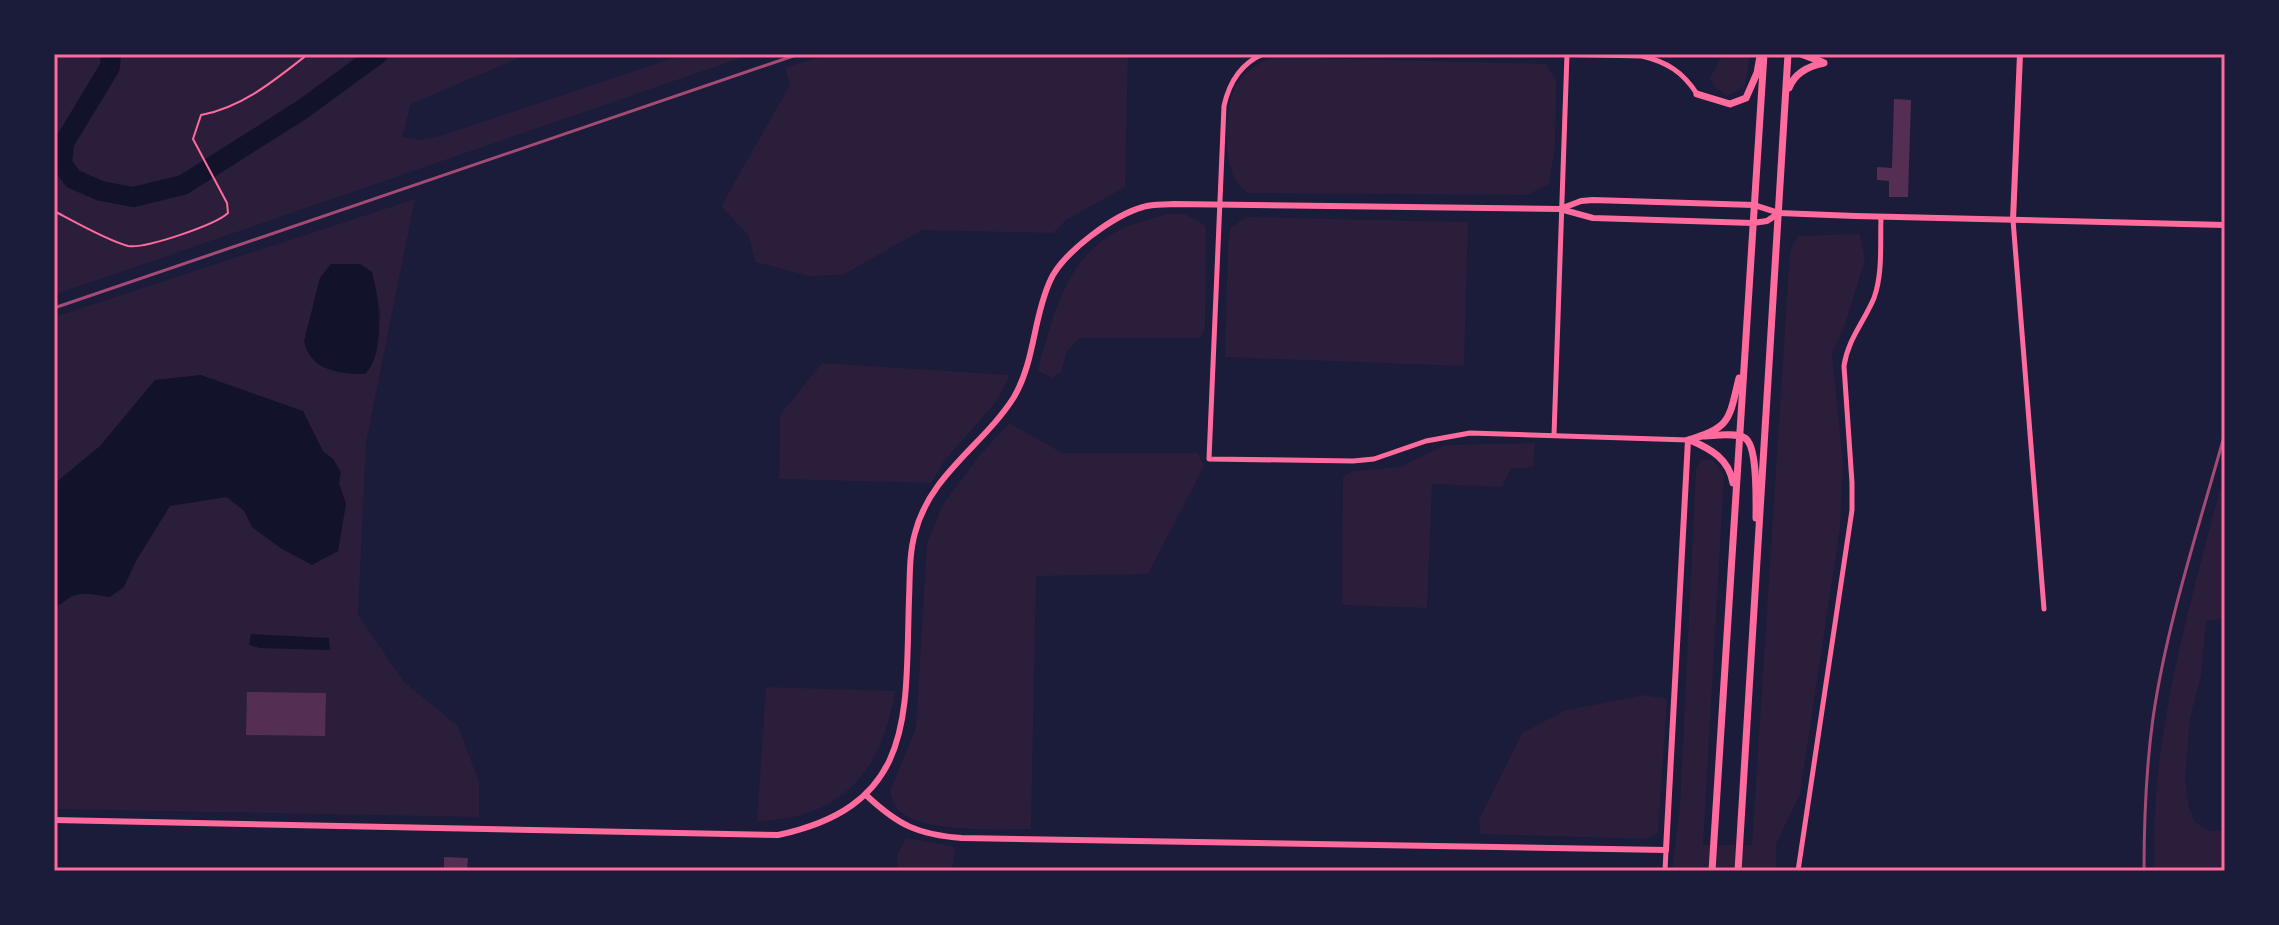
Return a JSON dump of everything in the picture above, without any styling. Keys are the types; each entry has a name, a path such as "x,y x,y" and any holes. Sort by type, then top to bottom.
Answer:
{"main road":[{"path":"1697,94 1730,104 1746,98 1762,54"},
{"path":"1712,871 1762,54"},
{"path":"1738,871 1788,54"},
{"path":"1786,98 1792,80 1798,74 1812,65 1824,63 1801,54"},
{"path":"1688,440 1712,434 1728,417 1743,360"},
{"path":"1701,436 1746,438 1754,454 1755,601"},
{"path":"1688,440 1722,458 1732,476 1735,497"}],"street":[{"path":"1263,54 1240,70 1231,83 1224,106 1209,459 1353,461 1470,433 1688,440 1665,871"},
{"path":"1553,54 1653,58 1680,72 1697,94"},
{"path":"1554,435 1567,54"},
{"path":"2020,54 2013,220 2044,609"},
{"path":"1560,209 1593,200 1754,205 1779,213 2225,225"},
{"path":"54,820 778,835 806,828 833,816 866,795 895,751 902,726 910,554 916,529 927,502 949,469 995,423 1015,395 1025,372 1050,279 1070,255 1095,234 1143,207 1174,204 1560,209 1593,218 1753,223 1767,221 1779,213"},
{"path":"1798,871 1852,510 1844,366 1846,351 1874,298 1879,277 1881,217"},
{"path":"866,795 886,814 910,829 933,836 962,838 1666,850"}],"path":[{"path":"54,211 130,246 170,238 221,219 228,213 227,203 193,139 201,115 221,111 255,94 308,54"}],"shaded area":[{"path":"54,54 528,54 411,104 402,137 417,140 444,135 685,54 752,54 54,295"},
{"path":"827,54 1128,54 1125,187 1066,220 1053,233 922,230 843,275 809,276 755,262 749,236 721,206 790,85 785,68"},
{"path":"1723,54 1750,54 1745,86 1727,96 1714,86 1710,78"},
{"path":"1274,57 1546,64 1556,80 1555,146 1549,184 1527,195 1247,193 1231,170 1227,133 1229,108 1235,87 1242,77"},
{"path":"415,199 366,443 358,615 404,682 458,726 479,782 479,817 54,809 54,317","holes":["331,264 350,265 375,284 381,314 376,355 310,321 320,278"]},
{"path":"1167,214 1185,214 1206,226 1205,329 1200,338 1079,338 1067,351 1061,372 1051,378 1038,370 1065,288 1089,253 1125,227"},
{"path":"1247,217 1468,222 1464,366 1225,357 1228,245 1231,227"},
{"path":"1860,234 1865,259 1845,325 1832,353 1843,465 1840,528 1800,794 1776,844 1776,871 1672,871 1680,807 1696,470 1701,460 1713,460 1724,475 1703,845 1752,845 1790,251 1798,236"},
{"path":"331,264 360,264 372,272 377,296 378,340 372,365 365,374 327,369 307,351 304,341 320,278"},
{"path":"822,363 1010,375 995,403 944,461 931,483 779,479 780,415"},
{"path":"201,375 303,411 323,451 341,472 339,483 346,504 338,551 312,565 282,549 252,527 244,511 227,497 170,506 136,561 124,587 110,597 78,595 54,606 54,484 100,446 155,380"},
{"path":"1009,423 1062,453 1198,453 1204,466 1148,574 1036,576 1031,829 940,826 907,816 896,808 890,791 916,728 927,543 942,506 980,455"},
{"path":"1535,443 1533,467 1510,469 1502,487 1432,484 1427,608 1342,605 1343,477 1353,471 1400,467 1445,445"},
{"path":"2225,473 2225,563 2221,569 2225,580 2225,618 2206,621 2201,676 2190,718 2185,780 2195,822 2209,831 2225,831 2225,871 2155,871 2159,760 2171,688"},
{"path":"251,634 329,638 330,650 260,648 249,645"},
{"path":"766,687 895,691 880,744 868,767 853,785 834,800 812,811 787,818 757,821"},
{"path":"1645,695 1667,699 1658,833 1647,839 1480,834 1479,819 1522,733 1566,710"},
{"path":"906,838 955,847 952,871 898,871 897,855"}],"building":[{"path":"1894,99 1911,100 1908,197 1889,197 1889,181 1877,180 1877,167 1892,168"},
{"path":"247,692 326,693 325,736 246,735"},
{"path":"444,857 468,858 467,871 444,871"}],"waterway":[{"path":"111,54 110,67 64,143 62,164 73,179 101,191 133,197 183,185 303,109 378,54"}],"railway":[{"path":"54,308 799,54"},
{"path":"2144,871 2147,775 2159,682 2184,575 2225,433"}]}
